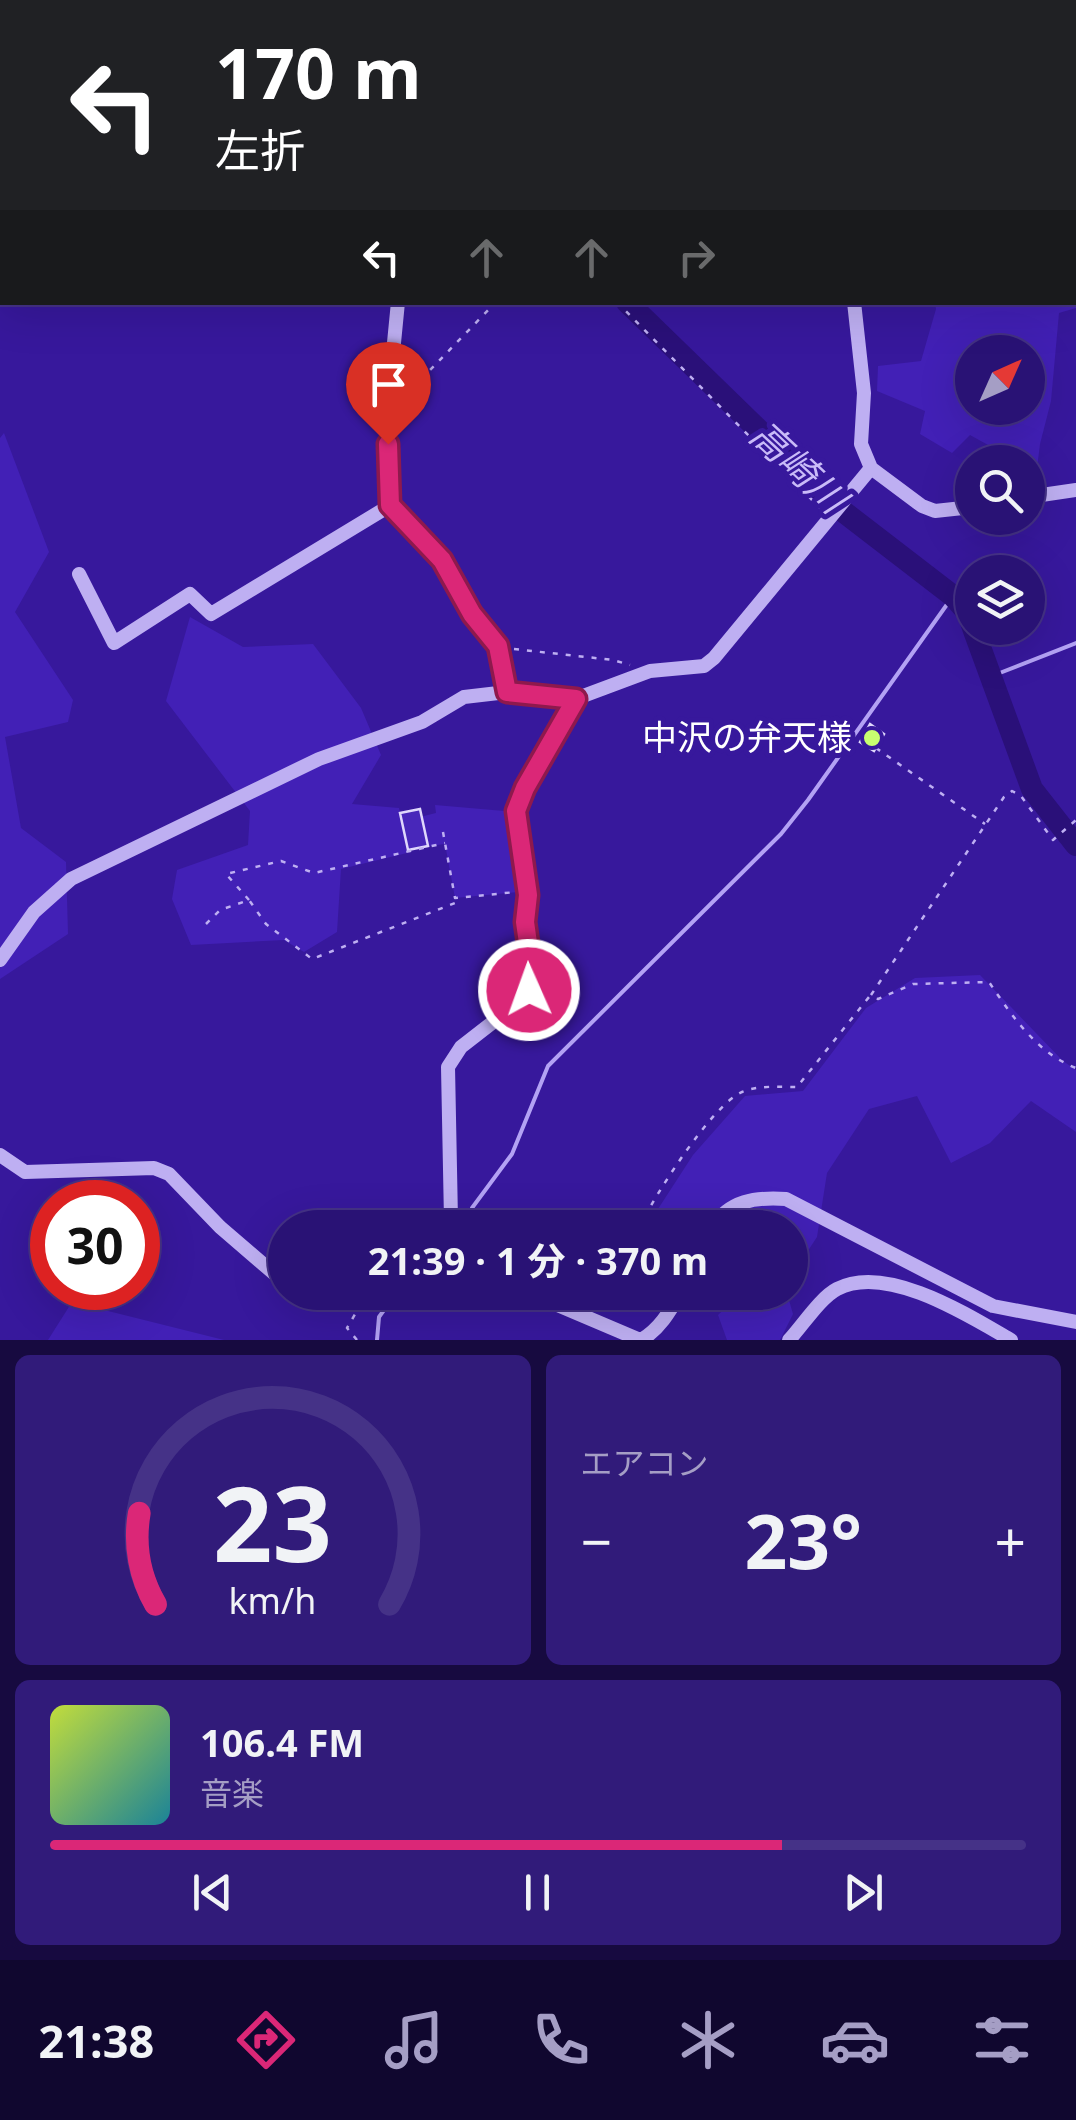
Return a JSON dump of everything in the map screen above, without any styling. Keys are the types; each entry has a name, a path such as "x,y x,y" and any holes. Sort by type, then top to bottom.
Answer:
{"street":[{"path":"398,305 387,414 390,505 442,560 472,614 498,646 507,692"},
{"path":"854,305 864,393 861,444 871,468 922,506 934,511 955,509"},
{"path":"0,960 34,912 71,879 319,760 422,722 464,698 507,692 576,699 650,671 704,666 871,468"},
{"path":"1045,495 1076,490"},
{"path":"80,574 114,644 190,594 211,614 390,505"},
{"path":"450,1210 448,1067 461,1047 529,990 532,971 525,922 528,891 516,811 576,699"},
{"path":"0,1155 26,1172 154,1168 169,1174 220,1227 268,1268"},
{"path":"725,1210 759,1197 786,1199 807,1210"},
{"path":"808,1211 993,1306 1076,1322"},
{"path":"789,1340 835,1290 864,1280 889,1283 962,1311 1011,1340"},
{"path":"567,1310 640,1340 651,1334 671,1310"}],"path":[{"path":"387,414 493,305"},
{"path":"620,305 830,518"},
{"path":"498,646 613,660 650,671"},
{"path":"876,748 986,825"},
{"path":"650,1210 676,1167 726,1102 745,1090 797,1086 869,997 1012,791 1021,796 1053,840 1076,820"},
{"path":"443,832 445,843 455,898 455,903 312,959 266,924 226,874 282,860 314,873 445,843"},
{"path":"455,898 528,891"},
{"path":"206,924 220,910 249,900"},
{"path":"869,997 878,999 914,984 989,982 1042,1048 1076,1068"},
{"path":"357,1340 347,1328 358,1310"},
{"path":"593,1322 599,1310"}],"shaded area":[{"path":"935,305 1076,305 1059,313 1051,401 1045,424 1045,335 955,335 955,425 1045,425 1040,445 988,445 970,435 955,445 952,453 920,434 925,411 877,391 878,366 921,361"},
{"path":"4,433 49,552 15,612 73,700 68,722 5,737 21,828 66,862 68,934 0,979 0,438"},
{"path":"190,617 243,647 313,644 361,708 381,755 352,804 399,808 407,853 341,869 337,932 304,952 284,940 191,945 172,899 177,870 248,845 250,811 166,701"},
{"path":"435,805 515,812 528,891 455,898 445,844 429,846 420,817 436,813"},
{"path":"980,975 1076,1070 1076,1132 1031,1101 990,1143 951,1163 917,1096 869,1109 827,1173 817,1237 808,1251 808,1210 658,1209 693,1155 745,1096 803,1091 866,1008 915,978"},
{"path":"67,1310 104,1310 224,1340 48,1340"},
{"path":"723,1310 792,1310 793,1314 780,1340 727,1340 718,1315"}],"building":[{"name":"中沢の弁天様","path":"870,724 884,734 874,751 860,742"},
{"path":"420,809 428,846 408,850 400,813"}],"waterway":[{"name":"高崎川","path":"630,305 840,509 955,598"},
{"path":"471,1210 512,1154 548,1066 781,834 953,596"},
{"path":"992,676 1076,643"},
{"name":"高崎川","path":"979,645 1032,789 1076,845"},
{"path":"377,1340 379,1317 384,1310"}],"place":[{"name":"中沢の弁天様","path":"872,738"}],"route":[{"path":"388,444 390,505 442,560 472,614 498,646 507,692 576,699 516,811 528,895 525,922 532,971 529,990"}]}
